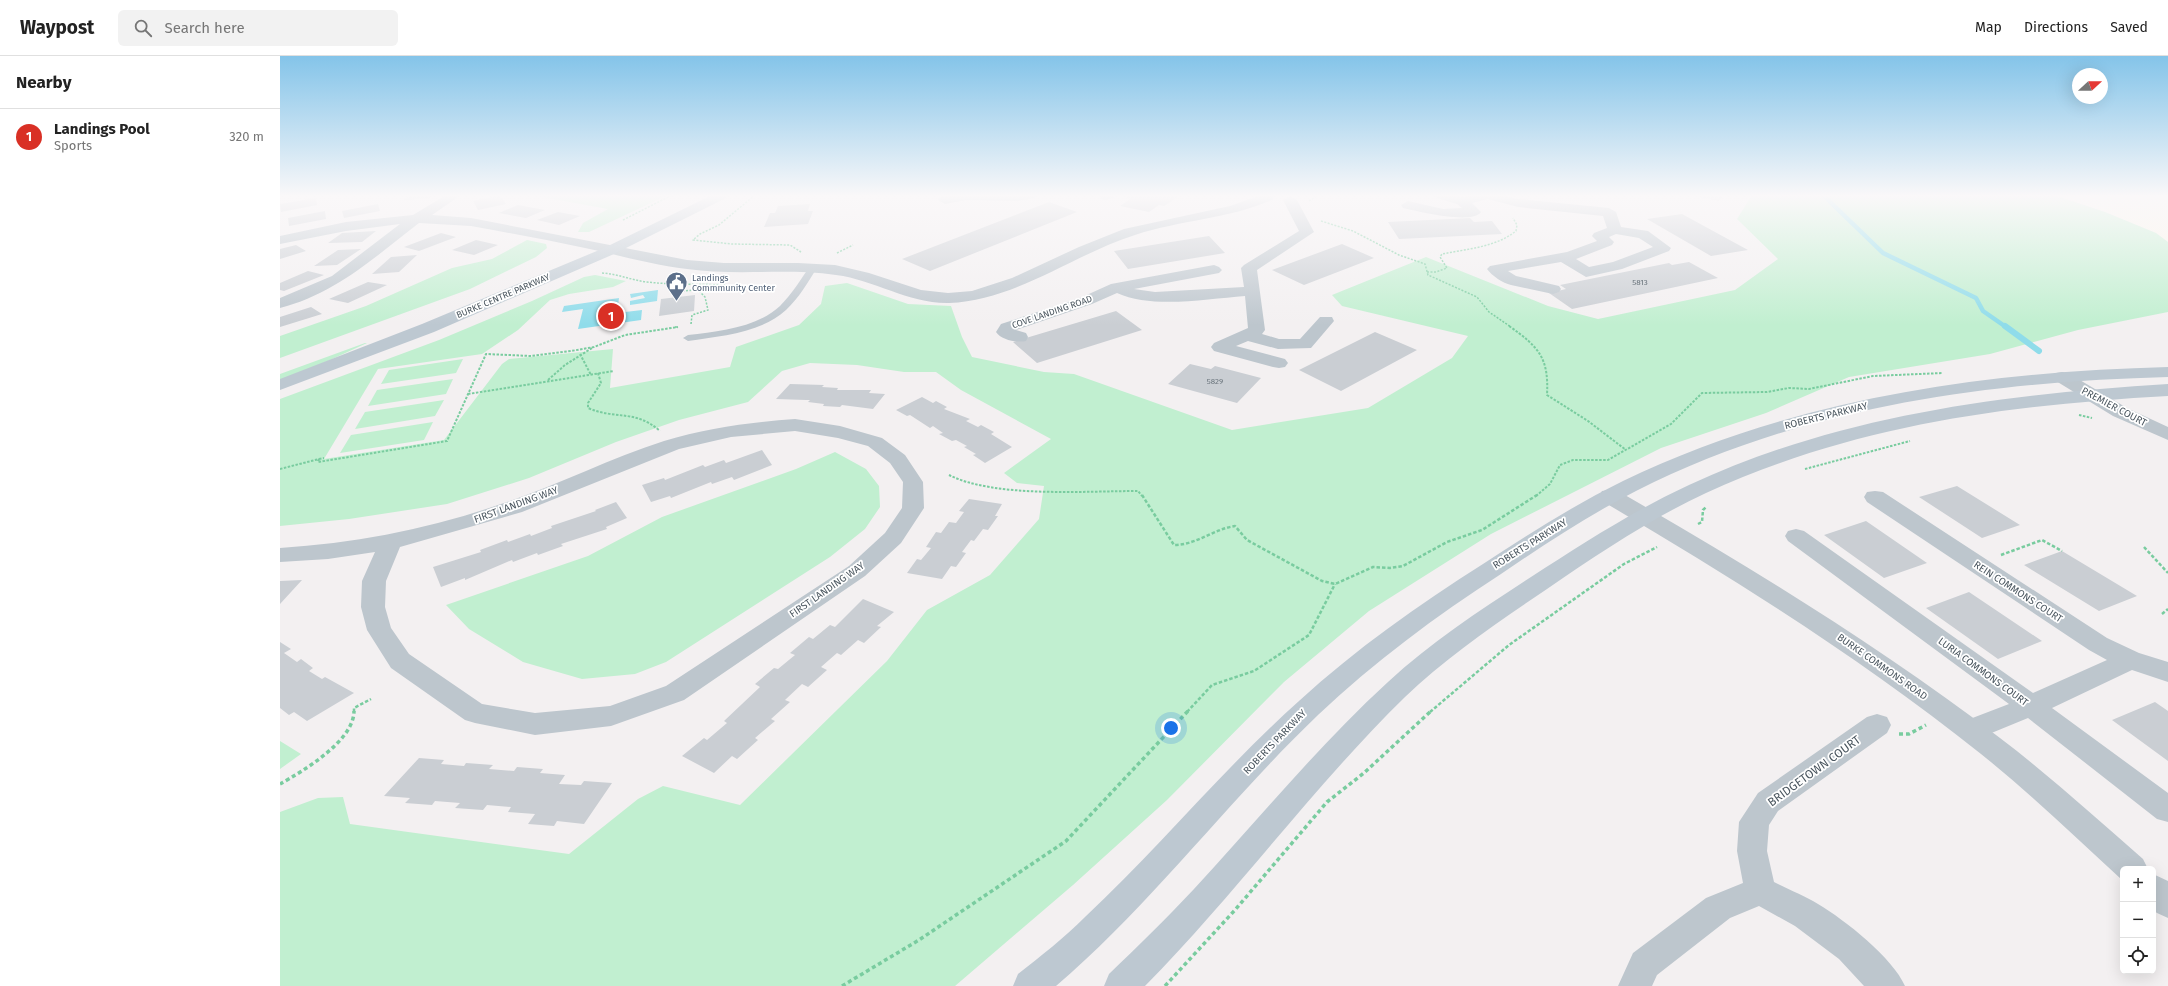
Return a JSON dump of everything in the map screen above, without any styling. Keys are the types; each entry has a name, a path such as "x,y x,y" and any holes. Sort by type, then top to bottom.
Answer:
{"main road":[{"name":"BURKE CENTRE PARKWAY","path":"280,370 452,303 604,238"},
{"name":"BURKE CENTRE PARKWAY","path":"280,385 428,328 610,251 635,238"},
{"name":"ROBERTS PARKWAY","path":"1030,986 1098,927 1304,712 1364,658 1424,614 1536,540 1610,496 1715,449 1792,424 1864,406 1948,390 2062,378 2168,372"},
{"path":"1121,986 1179,928 1345,740 1401,685 1472,629 1545,579 1645,516 1699,488 1767,460 1822,442 1902,421 1958,410 2047,398 2168,390"}],"street":[{"path":"280,303 308,293 337,279 390,238"},
{"path":"556,238 590,245 610,251 692,266 813,268 835,270 868,277 915,295 947,298 978,295 1004,288 1112,238"},
{"path":"1279,363 1220,347 1257,330 1249,268 1296,238"},
{"path":"1553,288 1511,280 1495,269 1563,257 1607,242 1602,238"},
{"path":"1538,261 1555,271 1586,272 1617,266 1664,248 1650,238"},
{"path":"1563,257 1586,272"},
{"name":"COVE LANDING ROAD","path":"1020,337 1004,332 1007,328 1086,302 1117,287 1214,270"},
{"path":"1117,287 1130,293 1155,297 1252,291"},
{"path":"1246,335 1278,344 1305,344 1326,321"},
{"name":"PREMIER COURT","path":"2062,378 2120,412 2168,434"},
{"name":"FIRST LANDING WAY","path":"280,555 328,552 392,542 483,518 532,501 646,455 692,439 749,427 796,425 840,432 874,442 898,458 913,482 913,508 893,538 857,571 675,693 610,716 534,724 475,713 400,661 379,630 373,607 374,581 392,542"},
{"name":"BURKE COMMONS ROAD","path":"1610,496 1773,594 1885,667 1972,730 2049,795 2129,866"},
{"name":"REIN COMMONS COURT","path":"1875,497 2098,644 2130,660 2168,672"},
{"name":"LURIA COMMONS COURT","path":"1796,536 2031,706 2168,810"},
{"path":"1972,730 2031,706 2130,660"},
{"name":"BRIDGETOWN COURT","path":"1760,891 1752,843 1754,822 1764,807 1768,802 1876,725"},
{"path":"1636,986 1645,964 1718,908 1760,891 1807,915 1851,948 1888,986"},
{"path":"2156,891 2168,903"}],"lane":[{"path":"688,338 723,333 769,318 783,308 813,268"}],"path":[{"path":"696,238 694,240 732,244 790,245 799,249 800,254 805,254"},
{"path":"1367,238 1399,255 1425,264 1428,275 1451,287 1477,297 1489,312 1524,337 1539,352 1548,374 1547,395 1570,408 1626,450"},
{"path":"1427,272 1436,272 1447,268 1440,257 1442,254 1505,238"},
{"path":"841,252 853,245"},
{"path":"677,297 681,284"},
{"path":"698,290 699,285"},
{"path":"679,291 698,290 705,297 708,310 692,315 690,326 698,325"},
{"path":"547,380 580,354 594,347 625,335 683,327"},
{"path":"482,355 530,356 594,347"},
{"path":"319,458 318,462 447,441 486,354"},
{"path":"580,354 591,374"},
{"path":"468,394 547,380 614,371"},
{"path":"598,374 601,379 601,383 588,403 588,408 596,412 628,414 641,417 661,431"},
{"path":"2077,415 2098,420"},
{"path":"1803,469 1914,440"},
{"path":"280,469 319,458 324,458"},
{"path":"950,475 959,480 1007,490 1138,492 1146,500 1166,535 1174,545 1181,546 1206,535 1235,526 1247,540 1292,565"},
{"path":"1702,522 1703,510 1708,504"},
{"path":"1976,564 2042,540 2062,551"},
{"path":"2144,547 2168,573"},
{"path":"1165,986 1235,910 1327,802 1364,773 1449,694 1509,645 1624,564 1646,553"},
{"path":"842,986 919,940 1066,841 1212,685 1254,671 1309,635 1335,584"},
{"path":"2162,614 2168,609"},
{"path":"280,784 331,752 353,720 355,713 354,708 370,699"},
{"path":"1910,734 1929,724"}],"green space":[{"path":"1757,238 2163,238 2168,242 2168,312 2078,330 1990,354 1849,377 1766,413 1661,448 1491,534 1369,611 1284,682 1167,800 1073,885 955,986 280,986 280,812 318,798 343,797 350,824 569,854 638,799 663,786 740,805 887,661 927,610 990,575 1039,519 1044,486 1017,483 1004,473 1051,439 961,390 936,372 904,372 857,365 810,363 782,371 748,402 679,420 616,442 529,478 447,504 349,519 280,526 280,399 439,340 532,301 584,277 595,275 626,281 613,287 569,294 550,300 518,330 482,354 378,369 324,459 444,440 502,364 509,359 613,349 610,388 730,367 736,347 799,325 821,304 825,286 847,283 908,304 951,306 962,337 972,357 1044,372 1074,374 1232,430 1368,408 1452,358 1468,336 1342,306 1332,295 1426,257 1548,306 1598,319 1735,290 1778,259"},
{"path":"527,240 546,244 547,248 536,257 470,289 280,358 280,336 366,306 452,268 492,259"},
{"path":"367,343 328,361 280,380 280,374"},
{"path":"463,359 456,373 381,384 389,370"},
{"path":"453,379 446,394 368,406 377,390"},
{"path":"444,400 435,416 355,429 365,412"},
{"path":"433,422 424,440 340,453 351,435"},
{"path":"835,452 866,469 879,486 880,507 865,529 830,557 666,662 635,674 582,679 523,662 469,629 446,605 588,556 662,517 796,469"},
{"path":"280,741 301,754 280,769"}],"water":[{"path":"658,290 657,301 630,305 630,301 645,298 643,295 631,298 630,294"},
{"path":"619,298 617,313 642,310 641,320 578,329 583,309 562,312 564,306"}],"building":[{"path":"334,238 367,238 362,242 328,243"},
{"path":"427,238 452,238 419,251 404,247"},
{"path":"955,238 1011,238 930,271 902,259"},
{"path":"1194,238 1211,238 1225,253 1128,269 1114,251"},
{"path":"1681,238 1727,238 1748,250 1711,256"},
{"path":"476,240 498,245 474,255 452,250"},
{"path":"1342,244 1374,258 1304,285 1272,270"},
{"path":"296,245 306,251 280,259 280,249"},
{"path":"361,249 337,265 314,266 338,250"},
{"path":"417,255 399,272 372,274 391,257"},
{"path":"1689,262 1718,278 1572,309 1549,293 1566,289 1560,285 1669,263 1672,265"},
{"path":"308,271 324,275 284,291 280,290 280,283"},
{"path":"368,282 387,285 348,303 329,299"},
{"name":"Landings Commmunity Center","path":"695,295 694,311 659,316 661,299"},
{"path":"311,307 322,314 280,327 280,317"},
{"path":"1116,311 1142,330 1037,363 1013,342"},
{"path":"1375,332 1417,350 1341,391 1299,370"},
{"path":"1190,364 1211,369 1215,366 1261,378 1237,403 1168,384"},
{"path":"790,384 824,385 822,387 838,388 837,390 871,390 869,393 885,394 873,409 842,405 840,407 823,406 824,404 808,402 810,400 776,399"},
{"path":"922,397 933,403 936,401 947,407 944,409 970,419 966,421 978,427 981,425 994,432 991,434 1012,447 985,463 973,455 976,454 964,447 967,446 956,440 952,441 939,434 943,433 933,426 930,428 910,415 907,416 896,410"},
{"path":"762,450 772,465 734,480 732,477 712,484 711,482 671,498 670,496 651,502 642,485 664,478 665,480 703,465 705,467 724,460 726,463"},
{"path":"1957,486 2020,525 1982,538 1919,497"},
{"path":"969,499 1002,504 995,516 998,516 988,530 983,529 974,541 971,540 962,552 966,553 956,567 951,566 942,579 907,573 917,559 921,560 931,548 926,547 936,532 941,533 949,522 956,523 964,512 959,511"},
{"path":"616,502 627,518 606,527 607,529 561,544 563,546 538,555 537,553 513,562 512,560 465,580 465,578 441,587 433,567 481,552 480,550 507,540 508,542 530,534 531,536 552,528 551,526 596,511 595,510"},
{"path":"1866,521 1927,563 1884,578 1824,535"},
{"path":"2062,551 2137,596 2099,611 2024,565"},
{"path":"302,580 280,604 280,581"},
{"path":"1969,592 2042,641 1998,659 1926,608"},
{"path":"863,599 894,612 877,626 881,627 864,643 858,640 841,655 837,653 821,667 827,670 808,687 802,684 785,700 790,702 771,719 775,721 755,738 758,740 737,759 732,756 714,773 682,756 704,738 707,740 727,723 724,721 760,687 755,684 774,668 778,669 795,655 790,653 809,637 813,639 830,625 835,627"},
{"path":"280,642 291,649 284,653 297,662 301,659 313,668 309,671 322,679 325,677 354,693 307,721 294,712 289,715 280,708"},
{"path":"2155,702 2168,711 2168,761 2112,720"},
{"path":"419,758 444,760 441,764 464,766 466,763 493,765 489,769 514,771 517,767 543,769 540,773 565,775 559,784 581,785 584,781 612,783 584,824 557,821 554,826 528,824 535,814 508,812 511,807 487,805 483,810 455,808 460,803 435,801 432,805 405,803 410,798 384,796"}],"waterway":[{"path":"1868,238 1883,253 1976,298 1983,311 2006,327"},
{"path":"2005,326 2039,351"}],"place":[{"name":"Landings Commmunity Center","path":"677,302"},
{"name":"Landings Pool","path":"611,316"}]}
